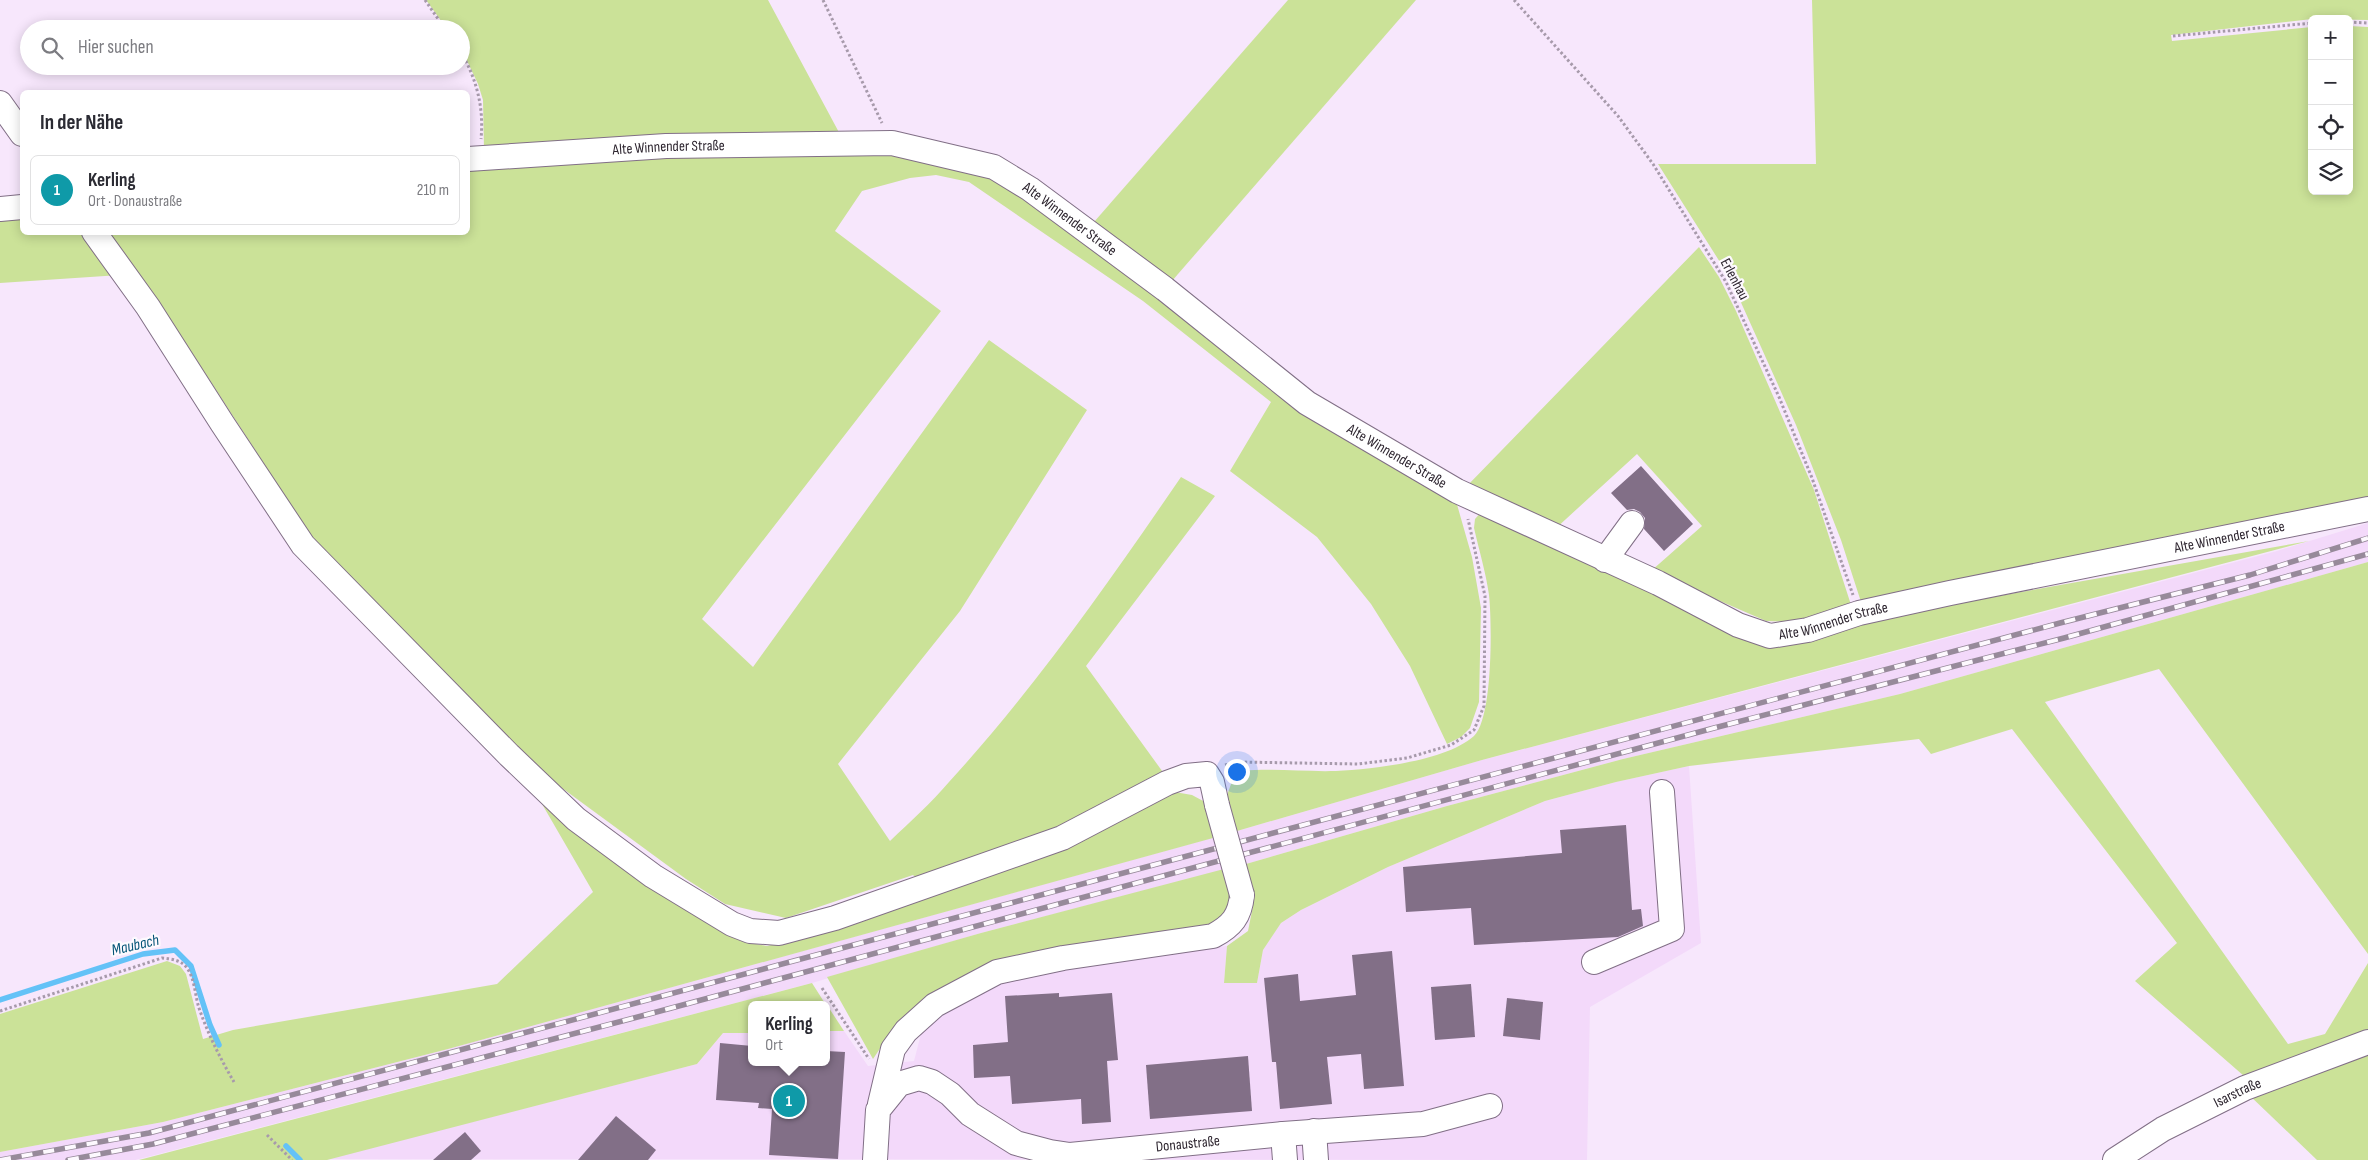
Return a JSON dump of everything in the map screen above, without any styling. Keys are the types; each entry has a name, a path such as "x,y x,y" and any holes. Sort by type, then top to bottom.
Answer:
{"street":[{"path":"0,103 20,131"},
{"name":"Alte Winnender Straße","path":"473,158 666,146 892,142 994,167 1030,189 1165,289 1307,403 1407,463 1467,496 1658,583 1738,625 1770,636 1808,630 1859,613 1988,585 2368,509"},
{"path":"0,209 20,207"},
{"path":"96,235 148,307 303,545 502,748 576,819 653,876 732,924 750,931 779,934 835,918 1062,838 1167,783 1186,776 1207,774 1212,782 1242,895 1238,916 1227,929 1213,936 1063,958 997,972 935,1005 906,1031 893,1049 878,1110 875,1160"},
{"path":"1605,560 1632,523"},
{"path":"1594,962 1672,929 1662,792"},
{"name":"Isarstraße","path":"2115,1160 2163,1130 2245,1088 2368,1042"},
{"name":"Donaustraße","path":"878,1110 899,1084 920,1078 932,1082 950,1094 970,1114 1016,1143 1070,1155 1314,1131 1423,1124 1490,1106"},
{"path":"1314,1131 1316,1160"},
{"path":"1283,1134 1285,1160"}],"path":[{"path":"424,0 438,20"},
{"path":"823,0 892,142"},
{"name":"Erlenhau","path":"1515,0 1618,116 1653,164 1726,282 1779,397 1812,478 1859,613"},
{"path":"2353,22 2368,23"},
{"path":"2173,36 2308,23"},
{"path":"470,74 479,95 482,114 473,158"},
{"path":"1207,774 1219,767 1239,762 1328,765 1358,764 1407,758 1451,745 1474,730 1484,706 1485,596 1469,524 1467,496"},
{"path":"0,1011 162,958 171,959 180,962 188,969 198,1006 214,1046 234,1082"},
{"path":"822,988 885,1082"},
{"path":"267,1135 292,1160"}],"shaded area":[{"path":"2368,523 2368,562 1900,694 1623,759 1447,806 1246,864 981,933 812,983 135,1160 0,1160 0,1152 163,1122 448,1049 1237,831 1482,760 2277,551"},
{"path":"1689,766 1701,943 1590,1007 1587,1160 326,1159 697,1064 723,1033 748,1033 748,1066 830,1066 830,1031 844,1031 868,1066 914,1061 923,1026 953,1004 1006,978 1111,957 1227,946 1224,983 1257,983 1263,950 1281,923 1301,910 1388,867 1545,801 1616,782"}],"green space":[{"path":"426,0 768,0 842,138 760,133 484,149 483,100 470,67 470,20 440,20"},
{"path":"1288,0 1416,0 1165,289 1087,230"},
{"path":"1812,0 2368,0 2368,20 2353,20 2353,15 2308,15 2308,19 2171,35 2172,41 2308,27 2308,195 2353,195 2353,26 2368,27 2368,502 1862,605 1841,540 1796,425 1730,278 1658,164 1816,164"},
{"path":"831,149 922,157 991,172 1454,494 1472,557 1481,608 1479,702 1470,728 1461,737 1447,744 1410,666 1371,604 1317,537 1230,471 1271,402 1143,301 969,182 936,175 910,178 862,191 835,231 941,311 702,619 753,667 989,340 1087,410 960,611 838,764 890,841 942,790 981,746 1041,672 1099,595 1181,477 1215,496 1086,666 1165,775 1060,826 920,881 913,875 786,918 725,904 686,879 532,766 313,539 186,344 106,235 470,235 470,167"},
{"path":"20,212 20,235 90,235 120,275 0,283 0,214"},
{"path":"1699,247 1719,277 1736,311 1814,490 1852,608 1803,622 1766,621 1651,571 1702,526 1637,454 1554,530 1466,487"},
{"path":"1482,511 1490,512 1767,648 1869,619 2309,541 1482,760 1237,831 1227,795 1234,776 1242,771 1336,771 1389,766 1428,758 1446,752 1462,745 1474,736 1480,726 1485,710 1491,647 1489,595 1474,528 1475,519"},
{"path":"2368,562 2368,954 2159,669 2045,702 2288,1044 2325,1034 2368,963 2368,1030 2244,1076 2135,981 2177,943 2012,729 1931,754 1919,739 1689,766 1616,782 1545,801 1388,867 1301,910 1281,923 1263,950 1257,983 1224,983 1227,946 1248,931 1253,906 1246,864 1447,806 1623,759 1900,694"},
{"path":"531,785 737,935 756,944 767,946 842,928 1070,847 1169,791 1192,795 1205,802 1213,838 448,1049 163,1122 0,1152 0,1014 167,961 180,966 186,974 203,1039 233,1030 497,984 593,892"},
{"path":"1224,869 1230,888 1230,902 1224,913 1209,926 992,964 881,1047 873,1059 827,977 981,933"},
{"path":"812,983 823,1001 748,1001 748,1033 723,1033 697,1064 327,1160 139,1160"},
{"path":"830,1010 844,1031 830,1031"},
{"path":"2368,1048 2368,1160 2317,1160 2247,1093"}],"building":[{"path":"1641,466 1693,524 1664,551 1644,529 1645,518 1640,512 1634,509 1627,510 1611,493"},
{"path":"1626,825 1632,910 1641,909 1643,926 1618,937 1474,945 1471,908 1406,912 1403,867 1562,853 1560,830"},
{"path":"1392,951 1404,1086 1364,1089 1361,1054 1327,1057 1332,1104 1280,1109 1276,1062 1272,1062 1264,978 1298,974 1300,1001 1356,995 1352,955"},
{"path":"1471,984 1475,1037 1435,1040 1431,987"},
{"path":"1059,993 1059,997 1112,993 1118,1060 1107,1061 1111,1122 1082,1124 1081,1099 1012,1104 1010,1076 974,1078 973,1045 1008,1042 1005,996"},
{"path":"1507,998 1543,1002 1540,1040 1503,1036"},
{"path":"720,1043 748,1046 748,1066 830,1066 830,1051 845,1052 838,1159 769,1155 772,1109 758,1108 759,1103 716,1100"},
{"path":"1248,1056 1252,1111 1150,1119 1146,1065"},
{"path":"616,1116 656,1150 648,1160 578,1160"},
{"path":"465,1132 481,1151 471,1160 433,1160"}],"waterway":[{"name":"Maubach","path":"0,1000 143,954 175,950 191,966 210,1025 219,1045"},
{"name":"Maubach","path":"286,1146 300,1160"}],"railway":[{"path":"0,1160 149,1133 2060,623 2250,575 2368,538"},
{"path":"68,1160 153,1144 649,1014 1714,728 2064,638 2368,554"}],"place":[{"name":"Kerling","path":"789,1101"}]}
